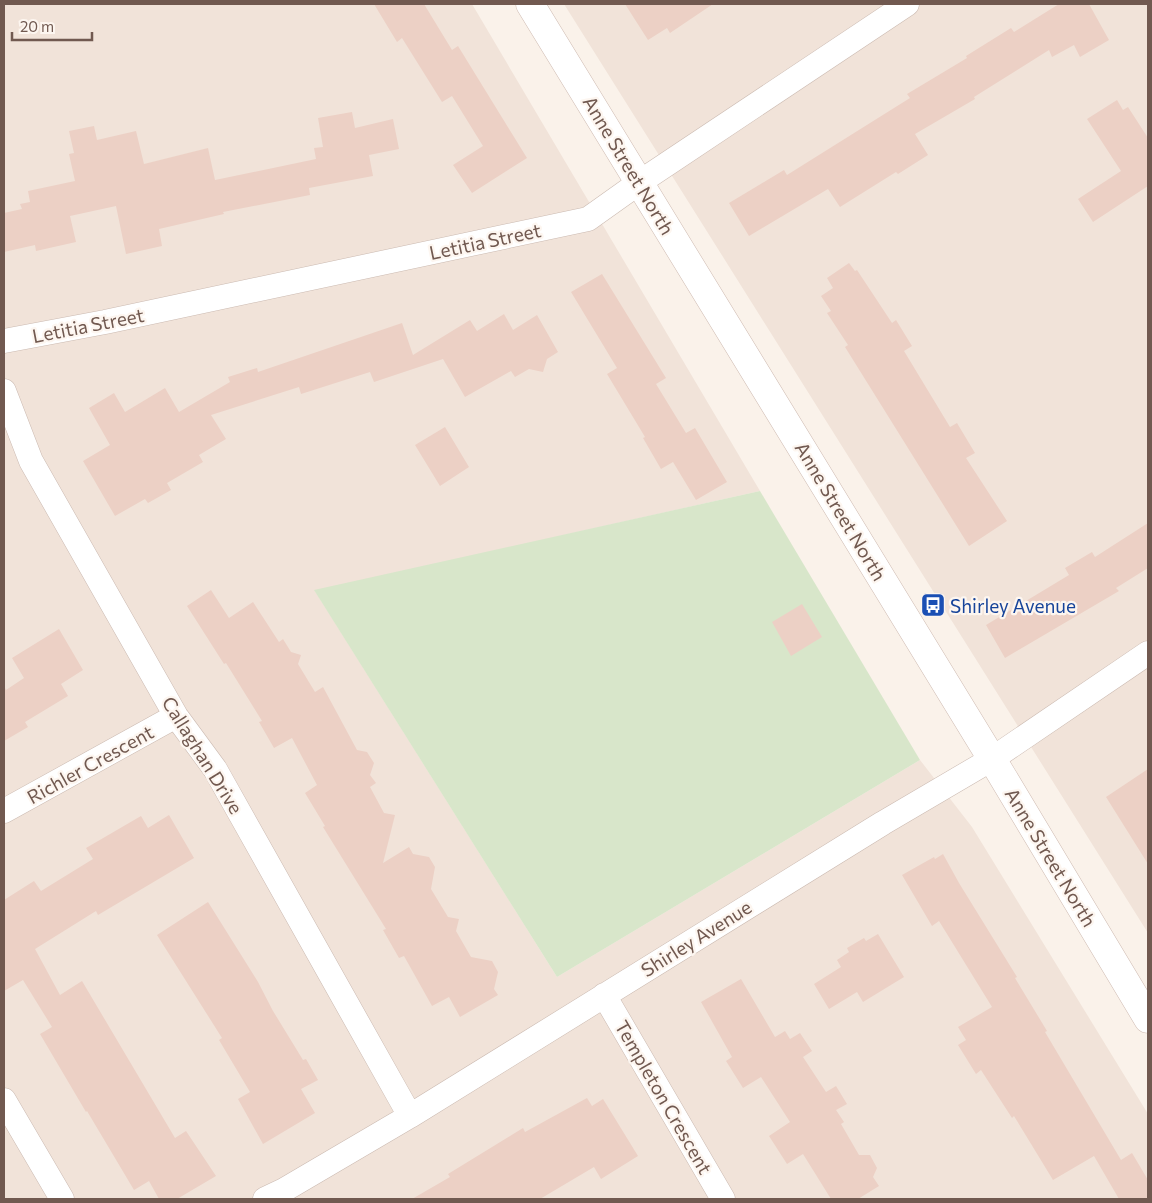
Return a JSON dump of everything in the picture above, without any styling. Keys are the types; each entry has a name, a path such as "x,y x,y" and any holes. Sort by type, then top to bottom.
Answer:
{"street":[{"name":"Anne Street North","path":"530,4 992,759 1148,1019"},
{"name":"Letitia Street","path":"4,341 114,320 588,220 640,182 907,4"},
{"name":"Callaghan Drive","path":"4,391 31,461 176,716 215,768 410,1116"},
{"name":"Shirley Avenue","path":"265,1199 284,1190 410,1116 604,994 883,823 992,759 1148,653"},
{"name":"Richler Crescent","path":"4,812 176,716"},
{"name":"Templeton Crescent","path":"604,994 723,1199"},
{"path":"4,1100 62,1199"}],"shaded area":[{"path":"4,4 472,4 760,491 315,591 557,977 920,760 972,827 1148,1114 1148,1199 4,1199"},
{"path":"564,4 1148,4 1148,933"}],"green space":[{"path":"760,491 920,760 557,977 314,590"}],"building":[{"path":"374,4 424,4 452,50 458,46 527,158 472,193 453,165 483,146 452,96 442,102 402,38 397,42"},
{"path":"625,4 713,4 670,33 667,28 648,40"},
{"path":"1059,4 1089,4 1109,40 1080,57 1074,45 1052,57 1049,50 974,97 975,99 915,134 928,155 898,174 896,172 840,207 828,189 749,236 729,203 784,170 787,175 910,98 907,94 967,58 966,56 1011,28 1014,32"},
{"path":"1117,100 1123,110 1128,107 1148,138 1148,186 1093,222 1078,199 1121,171 1087,119"},
{"path":"352,112 355,128 393,119 399,149 369,155 373,176 309,188 310,195 223,212 224,214 159,229 162,246 126,254 116,206 70,216 76,242 36,251 35,245 4,252 4,213 22,209 20,204 30,202 28,191 75,181 69,154 74,153 69,131 94,126 97,140 136,131 144,164 208,148 215,180 316,159 314,148 323,147 318,118"},
{"path":"849,263 855,271 857,270 892,323 896,320 912,346 904,351 950,427 957,423 975,453 966,458 1007,521 969,546 845,347 848,345 827,313 831,311 821,296 833,288 827,278"},
{"path":"602,274 666,378 656,384 686,433 695,428 727,482 696,500 673,462 661,469 643,438 645,437 607,374 617,368 571,292"},
{"path":"504,314 513,330 537,315 558,352 547,359 543,372 529,369 515,377 511,371 465,397 443,359 374,382 370,372 301,394 299,387 211,415 226,439 199,455 203,462 167,483 171,490 148,503 145,499 115,516 83,461 110,445 89,408 114,393 125,412 165,388 179,412 230,382 228,377 257,368 258,372 402,323 413,355 470,320 477,331"},
{"path":"445,427 469,467 440,486 415,445"},
{"path":"1148,523 1148,568 1116,588 1119,591 1005,658 986,625 1069,575 1065,568 1092,552 1095,557"},
{"path":"211,590 229,618 253,602 279,642 283,639 291,652 301,655 298,664 315,692 323,687 357,750 367,752 374,763 370,775 376,783 370,787 384,813 395,815 383,863 409,847 413,854 429,857 435,867 431,889 448,917 459,919 456,931 471,957 492,961 498,972 494,989 498,995 460,1017 449,997 432,1006 404,956 399,958 383,930 386,929 323,827 325,826 305,793 317,785 292,738 274,748 259,722 262,721 226,663 224,664 187,606"},
{"path":"802,604 822,637 791,656 772,622"},
{"path":"59,629 83,670 61,684 68,696 25,722 28,727 4,741 4,686 6,690 24,678 12,658"},
{"path":"1148,769 1148,864 1106,797"},
{"path":"169,815 194,858 98,915 96,911 35,949 60,995 82,981 175,1138 186,1131 216,1176 177,1199 159,1199 149,1181 134,1190 40,1034 52,1027 23,980 4,991 4,900 34,881 41,891 93,859 86,848 141,816 148,828"},
{"path":"943,854 1017,977 1015,978 1047,1031 1045,1032 1121,1160 1132,1153 1148,1180 1148,1199 1119,1199 1094,1156 1053,1180 1014,1116 1012,1118 981,1070 976,1074 958,1045 966,1040 958,1027 992,1007 939,921 932,926 902,875"},
{"path":"208,902 258,982 303,1060 306,1059 318,1080 301,1089 315,1113 263,1144 238,1099 250,1092 219,1040 222,1038 157,935"},
{"path":"878,934 904,977 863,1002 857,992 829,1009 814,984 841,967 837,960 849,952 847,948 864,938 866,941"},
{"path":"741,979 775,1037 785,1031 790,1039 800,1033 812,1051 803,1057 826,1092 836,1086 847,1104 836,1110 844,1122 841,1124 859,1155 870,1155 877,1168 873,1177 879,1186 858,1199 831,1199 803,1154 787,1164 769,1136 790,1122 761,1077 743,1088 726,1061 732,1057 701,1002"},
{"path":"587,1098 592,1106 603,1099 638,1156 601,1179 594,1167 540,1199 412,1199 450,1177 448,1174 523,1128 525,1132"}],"place":[{"name":"Shirley Avenue","path":"933,605"}]}
